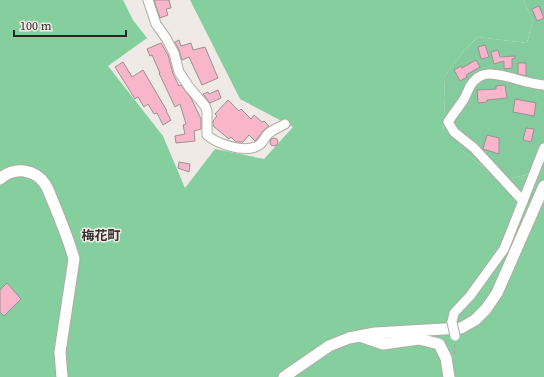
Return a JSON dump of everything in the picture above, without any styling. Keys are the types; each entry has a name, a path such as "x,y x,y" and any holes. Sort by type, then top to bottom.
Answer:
{"street":[{"path":"148,0 156,24 174,53 179,72 205,106 207,111 207,135 212,139 229,146 255,148 263,143 268,134 285,124"},
{"path":"523,201 474,148 454,132 448,122 465,98 469,87 481,76 488,74 496,75 523,82 544,84"},
{"path":"455,336 452,322 454,314 470,296 504,249 544,148"},
{"path":"0,179 9,173 18,170 27,171 38,176 46,185 70,245 74,259 60,352 62,377"},
{"path":"284,377 329,346 340,341 375,333 461,328 475,320 486,309 497,293 544,186"},
{"path":"360,336 383,344 419,339 439,344 446,358 449,377"}],"green space":[{"path":"0,0 123,0 133,20 147,38 108,66 163,136 185,188 215,149 264,159 293,127 240,99 190,0 525,0 524,1 533,20 527,43 478,37 463,52 444,77 445,99 443,133 500,180 526,175 544,155 544,377 0,377"},
{"path":"544,0 544,155 526,175 500,180 443,134 445,99 444,77 463,52 478,37 527,43 533,20 524,1"}],"building":[{"path":"154,0 169,0 171,8 166,9 168,15 160,18"},
{"path":"539,6 544,18 537,21 532,9"},
{"path":"179,40 181,46 191,43 193,50 205,47 218,78 202,85 189,57 182,60 175,42"},
{"path":"161,43 168,55 173,74 179,86 181,85 191,98 201,119 201,129 194,131 195,141 176,143 175,136 185,134 183,125 186,124 180,104 175,107 152,55 150,56 147,49"},
{"path":"485,45 489,57 481,59 478,47"},
{"path":"498,50 500,57 515,56 515,58 512,59 512,68 504,69 504,61 494,64 491,52"},
{"path":"476,60 480,67 466,75 467,77 460,81 454,70 461,66 462,68"},
{"path":"123,62 132,77 143,70 171,120 163,125 157,113 154,114 148,104 144,107 138,97 135,99 115,67"},
{"path":"518,63 526,63 526,76 518,74"},
{"path":"505,85 507,98 487,100 487,102 478,103 477,90 496,89 496,86"},
{"path":"218,90 221,98 210,103 203,94 208,92 209,94"},
{"path":"515,99 536,103 534,116 513,112"},
{"path":"228,100 239,111 241,109 251,119 254,115 269,126 255,141 249,135 243,142 236,142 231,137 229,139 213,126 213,121 217,116 215,114"},
{"path":"526,128 534,129 531,142 523,140"},
{"path":"487,135 499,138 499,154 483,149"},
{"path":"274,138 277,139 277,145 274,146 271,145 270,142 271,139"},
{"path":"179,162 190,164 189,172 178,168"},
{"path":"7,283 21,299 4,316 0,312 0,290"}],"district":[{"name":"梅花町","path":"101,235"}]}
